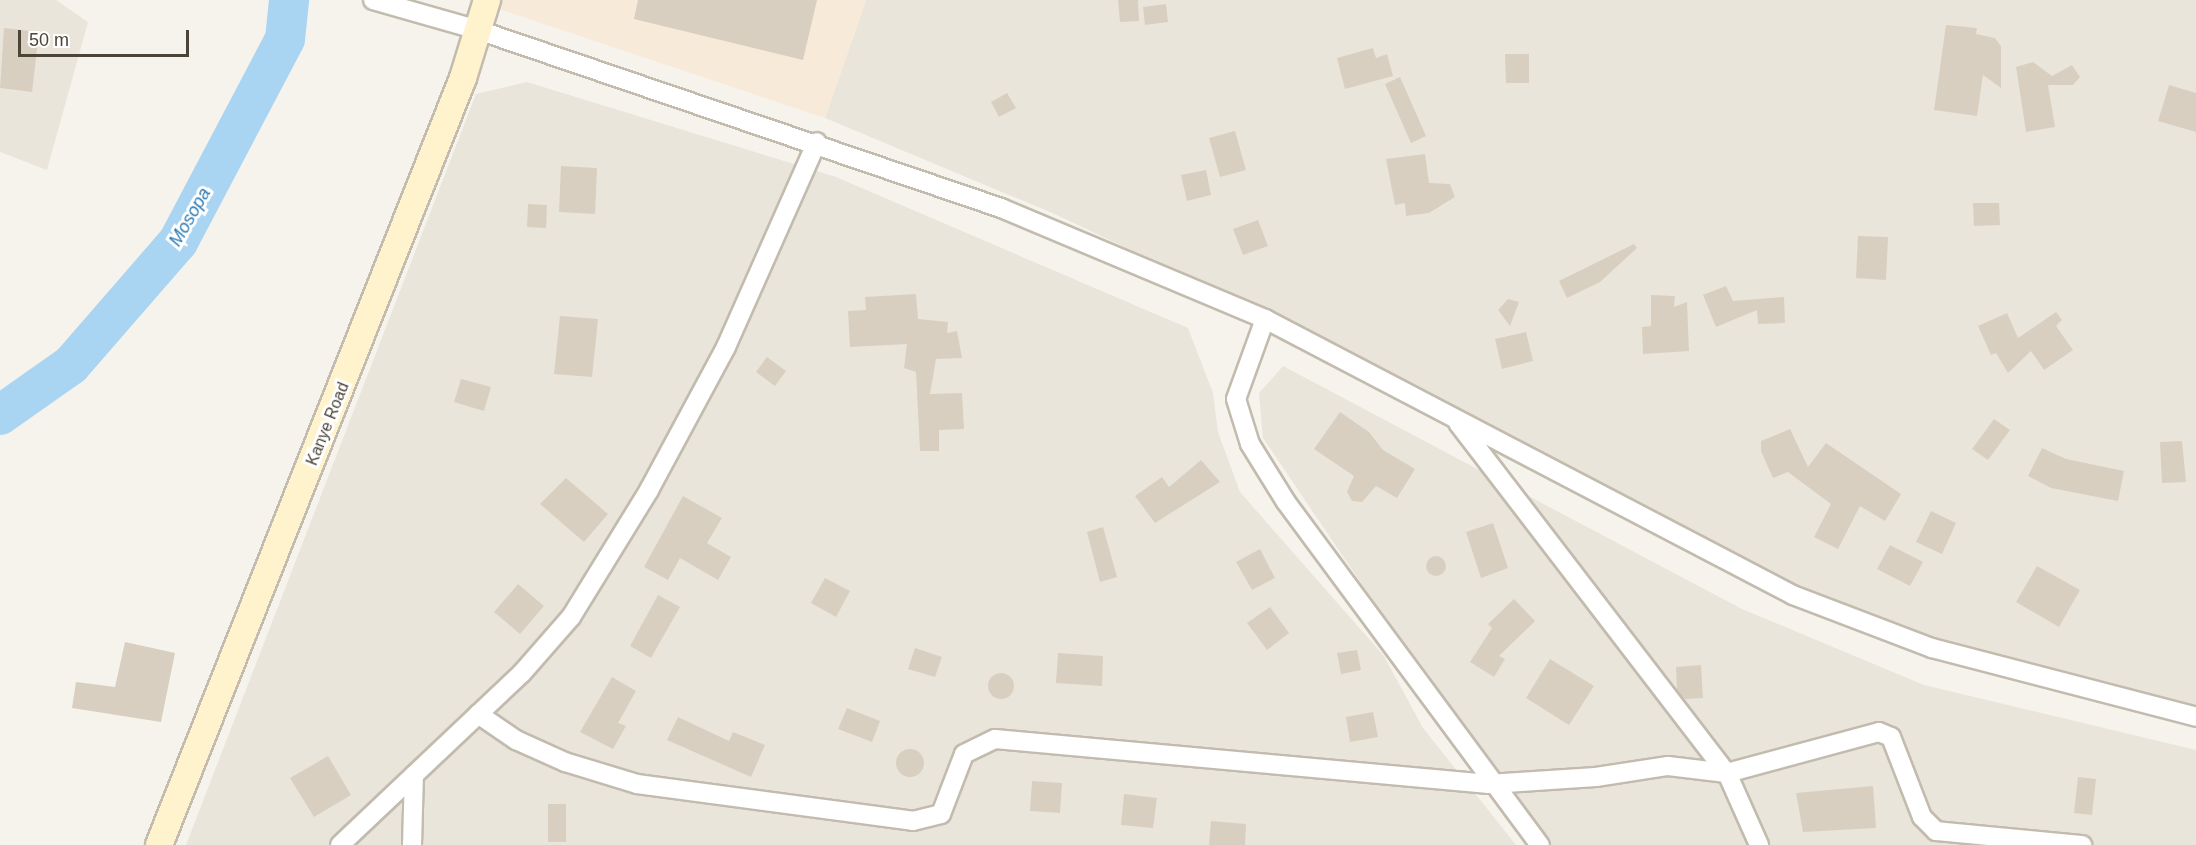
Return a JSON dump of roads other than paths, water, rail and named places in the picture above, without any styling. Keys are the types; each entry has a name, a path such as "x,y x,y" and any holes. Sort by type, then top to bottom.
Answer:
{"main road":[{"name":"Kanye Road","path":"159,845 464,78 475,29 487,0"}],"street":[{"path":"373,0 475,29 817,142 1001,208 1265,319 1793,595 1862,624 1986,664 2196,717"},
{"path":"340,845 478,714 571,617 601,572 726,347 817,142"},
{"path":"1265,319 1236,399 1244,432 1286,502 1489,784 1540,845"},
{"path":"1455,419 1727,773 1759,845"},
{"path":"478,714 516,741 565,762 637,784 913,821 941,814 964,754 995,739 1489,784 1596,777 1668,766 1727,773 1879,732 1891,737 1922,817 1936,831 2082,845"},
{"path":"411,845 414,775"}],"waterway":[{"name":"Mosopa","path":"0,415 71,365 178,242 285,39 289,0"}]}
